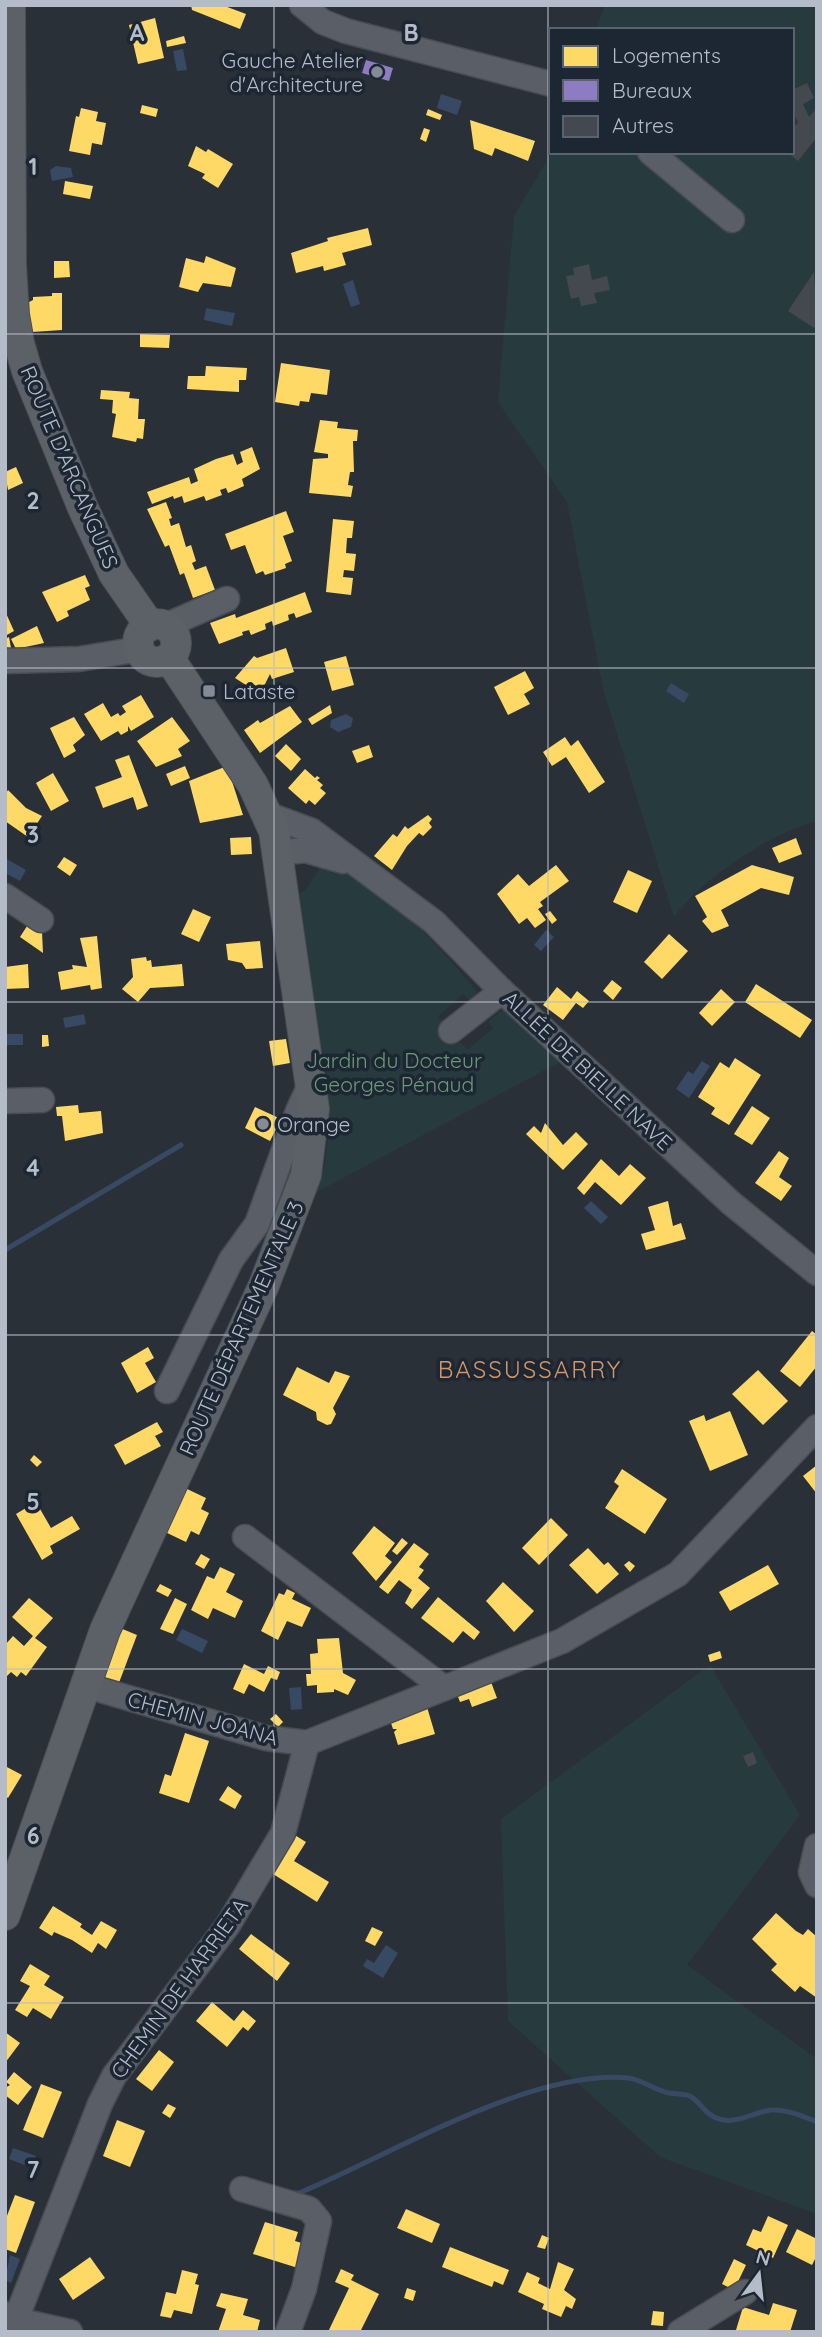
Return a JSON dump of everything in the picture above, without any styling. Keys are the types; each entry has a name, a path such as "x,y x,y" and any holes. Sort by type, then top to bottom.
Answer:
{"main road":[{"name":"ROUTE D'ARCANGUES","path":"10,5 9,311 27,371 83,508 114,575 152,634"},
{"name":"ROUTE DÉPARTEMENTALE 3","path":"5,1915 105,1630 264,1285 306,1175 314,1109 279,853 269,815 253,785 169,658 159,662 149,660 152,634"}],"street":[{"path":"302,5 323,22 346,31 549,84"},
{"path":"651,154 732,220"},
{"path":"6,660 79,659 152,634 227,598"},
{"name":"ALLÉE DE BIELLE NAVE","path":"269,815 312,831 434,922 502,991 731,1203 817,1273"},
{"name":"ALLÉE DE BIELLE NAVE","path":"279,853 305,850 359,867"},
{"path":"5,896 41,920"},
{"path":"451,1031 502,991"},
{"path":"167,1391 231,1260 257,1224 298,1111 310,1086"},
{"path":"5,1101 42,1100"},
{"path":"307,1743 562,1642 678,1574 817,1427"},
{"path":"245,1537 444,1688"},
{"name":"CHEMIN JOANA","path":"101,1690 266,1738 307,1743"},
{"name":"CHEMIN DE HARRIETA","path":"11,2322 100,2104 114,2077 228,1925 283,1833 307,1743"},
{"path":"817,1846 811,1872 817,1885"},
{"path":"242,2189 309,2210 319,2221 304,2289 288,2332"},
{"path":"680,2332 745,2292"},
{"path":"11,2322 70,2332"}],"green space":[{"path":"605,5 817,5 817,821 779,836 739,859 702,887 674,917 603,689 567,502 498,402 514,216 551,154 794,154 794,28 597,28"},
{"name":"Jardin du Docteur Georges Pénaud","path":"333,865 394,904 447,956 478,993 470,1000 463,994 438,1016 467,1050 493,1028 488,1022 504,1008 562,1061 315,1193 325,1165 330,1122 304,952 299,893 305,891 321,867"},
{"path":"710,1665 800,1815 687,1965 817,2059 817,2214 660,2157 508,2021 501,1819"}],"water":[{"path":"183,49 187,70 177,71 173,51"},
{"path":"441,94 462,101 457,115 437,108"},
{"path":"56,166 71,168 73,177 52,181 50,170"},
{"path":"353,280 360,304 351,307 343,284"},
{"path":"206,308 235,313 232,326 204,320"},
{"path":"671,683 689,694 684,703 666,691"},
{"path":"346,714 353,718 351,727 338,732 330,727 331,720"},
{"path":"5,858 26,870 20,881 5,873"},
{"path":"546,930 554,937 541,951 534,945"},
{"path":"84,1014 86,1024 65,1028 63,1018"},
{"path":"5,1034 23,1034 23,1045 5,1045"},
{"path":"702,1061 710,1066 689,1098 676,1089 688,1071 693,1074"},
{"path":"591,1201 608,1217 601,1224 584,1208"},
{"path":"182,1629 208,1641 202,1653 176,1640"},
{"path":"301,1687 302,1709 291,1710 289,1688"},
{"path":"386,1945 398,1953 383,1978 363,1966 367,1959 374,1963"},
{"path":"13,2148 36,2156 32,2168 9,2159"},
{"path":"10,2255 20,2259 11,2283 5,2280"}],"building: Logements":[{"path":"191,5 222,5 246,14 240,29 192,10"},
{"path":"155,18 164,58 138,64 129,25"},
{"path":"184,36 186,43 167,47 166,41"},
{"path":"142,105 158,109 156,117 140,113"},
{"path":"81,108 98,112 96,121 106,123 102,145 92,143 90,155 69,151 76,116 79,117"},
{"path":"428,109 442,115 440,120 426,115"},
{"path":"470,120 535,141 528,161 495,148 492,156 474,149"},
{"path":"424,128 430,130 426,142 420,139"},
{"path":"196,146 206,152 208,149 233,164 218,188 202,178 205,174 188,166"},
{"path":"65,181 93,186 90,199 63,194"},
{"path":"368,228 372,245 342,253 346,265 324,271 323,266 296,273 291,253 328,241 327,238"},
{"path":"206,256 236,268 231,287 203,283 198,292 179,287 186,258 204,263"},
{"path":"54,261 69,261 70,277 54,278"},
{"path":"52,293 62,293 62,330 32,332 27,303 33,300 33,297 52,296"},
{"path":"140,334 170,335 169,348 140,347"},
{"path":"281,363 330,370 327,395 311,393 309,402 300,401 299,406 275,402"},
{"path":"206,366 247,368 246,380 239,380 239,392 187,389 188,376 205,376"},
{"path":"101,390 130,392 129,398 139,399 138,419 145,419 143,439 137,438 136,442 112,437 116,414 112,413 113,400 100,399"},
{"path":"320,420 338,422 337,428 358,430 357,441 353,441 354,472 350,472 348,485 353,486 351,497 309,493 313,459 328,458 328,454 314,452"},
{"path":"252,447 260,469 242,479 244,486 228,493 226,488 220,490 222,495 206,501 204,496 184,503 182,496 174,499 173,496 152,504 147,492 189,477 191,484 198,481 194,469 216,459 233,454 237,465 243,462 240,452"},
{"path":"16,467 23,483 8,490 5,472"},
{"path":"166,502 172,518 169,519 171,526 179,523 186,547 191,545 196,561 192,563 195,570 206,566 215,590 193,598 184,573 180,575 169,545 165,547 147,509"},
{"path":"286,511 294,532 283,536 292,561 285,564 286,568 265,575 263,571 256,574 245,545 231,550 225,534"},
{"path":"333,519 354,521 352,538 347,538 346,553 356,554 354,571 344,570 343,577 353,578 351,595 326,592"},
{"path":"85,575 90,586 85,588 90,600 67,611 69,616 57,622 42,592"},
{"path":"305,592 312,612 296,618 294,613 288,615 289,620 273,626 272,621 265,624 266,629 251,635 249,630 242,632 243,635 219,644 210,623 235,614 236,618"},
{"path":"5,611 14,631 5,636"},
{"path":"37,626 44,643 16,649 11,639"},
{"path":"9,637 11,648 5,647 5,639"},
{"path":"286,648 294,672 272,679 270,674 260,694 235,678 254,656 257,658"},
{"path":"346,656 354,685 332,691 324,662"},
{"path":"525,671 534,688 524,694 530,704 508,715 494,687"},
{"path":"141,695 154,717 131,731 128,726 128,731 121,735 118,731 101,741 84,714 103,703 111,717 118,713 120,716 126,712 122,706"},
{"path":"330,705 332,713 312,725 308,719"},
{"path":"290,706 302,722 260,753 244,730 258,720 260,723"},
{"path":"74,717 85,735 73,745 76,751 64,758 50,728"},
{"path":"172,717 190,741 178,749 182,756 156,767 137,741"},
{"path":"565,737 571,746 578,740 605,782 589,793 566,757 552,766 543,752"},
{"path":"286,744 301,759 291,771 275,756"},
{"path":"369,745 373,757 357,763 352,751"},
{"path":"129,755 148,806 137,810 133,797 103,808 95,787 122,777 115,760"},
{"path":"185,766 190,778 171,786 166,774"},
{"path":"227,766 243,815 200,823 189,781"},
{"path":"305,769 315,778 320,778 317,780 323,785 320,788 326,793 315,805 309,800 306,804 288,788"},
{"path":"53,773 69,801 51,811 36,783"},
{"path":"8,790 26,808 42,816 28,837 5,821 5,795"},
{"path":"428,815 432,819 429,823 432,827 423,836 419,833 392,870 374,856 393,834 397,837 405,826 408,829"},
{"path":"251,837 252,854 231,855 230,838"},
{"path":"796,838 802,854 779,863 772,848"},
{"path":"64,857 77,865 70,876 57,867"},
{"path":"556,865 569,881 540,902 543,906 538,909 546,920 535,928 527,918 519,924 497,894 518,874 529,886"},
{"path":"752,865 794,877 789,895 761,888 721,910 729,926 712,933 702,921 707,917 695,896"},
{"path":"628,870 652,881 637,913 613,902"},
{"path":"193,909 211,917 199,942 181,934"},
{"path":"550,911 557,920 552,924 545,914"},
{"path":"29,923 42,932 43,953 20,937"},
{"path":"669,934 688,951 662,979 644,962"},
{"path":"97,936 102,988 91,990 90,985 61,990 58,972 73,969 72,965 87,967 80,938"},
{"path":"260,941 263,968 246,969 242,963 228,960 226,944"},
{"path":"146,957 147,961 151,960 152,967 182,964 184,986 150,988 138,1002 122,989 133,977 131,959"},
{"path":"28,964 29,988 5,989 5,967"},
{"path":"612,980 622,988 613,1000 603,991"},
{"path":"756,984 812,1020 800,1038 745,1002"},
{"path":"557,987 571,999 577,991 589,1001 583,1008 576,1003 563,1020 543,1005"},
{"path":"721,989 735,1002 712,1026 699,1013"},
{"path":"42,1035 48,1035 49,1046 42,1047"},
{"path":"286,1039 290,1063 273,1066 269,1041"},
{"path":"735,1058 761,1075 729,1125 711,1114 715,1108 698,1097 720,1062 729,1068"},
{"path":"78,1105 79,1113 101,1111 103,1133 65,1141 62,1116 57,1116 56,1107"},
{"path":"752,1106 770,1118 752,1145 734,1134"},
{"name":"Orange","path":"255,1107 281,1119 270,1141 245,1128"},
{"path":"545,1123 563,1145 576,1132 588,1144 563,1170 526,1134 534,1126 541,1133"},
{"path":"779,1151 789,1158 779,1177 792,1186 781,1201 755,1183"},
{"path":"601,1159 619,1176 630,1164 646,1178 621,1205 595,1182 584,1195 577,1188"},
{"path":"668,1201 673,1226 681,1223 686,1239 646,1250 641,1234 655,1230 648,1207"},
{"path":"812,1331 817,1335 817,1366 800,1387 780,1371"},
{"path":"148,1347 154,1358 145,1363 156,1382 137,1393 121,1363"},
{"path":"297,1367 329,1383 335,1371 350,1376 333,1408 336,1414 331,1424 317,1420 316,1412 283,1395"},
{"path":"758,1370 788,1401 763,1425 732,1394"},
{"path":"730,1411 748,1455 710,1471 689,1421 704,1415 706,1421"},
{"path":"157,1422 163,1432 155,1436 161,1446 125,1465 114,1445"},
{"path":"34,1455 42,1462 37,1467 30,1460"},
{"path":"817,1465 817,1494 803,1476"},
{"path":"622,1469 667,1499 645,1534 605,1508 619,1486 614,1482"},
{"path":"185,1488 206,1498 201,1509 209,1513 199,1535 191,1531 186,1542 165,1532"},
{"path":"36,1502 51,1528 72,1516 80,1529 50,1546 53,1553 42,1560 16,1514"},
{"path":"551,1518 568,1535 539,1565 522,1548"},
{"path":"374,1526 395,1543 385,1556 392,1562 376,1581 352,1553"},
{"path":"402,1538 408,1543 397,1555 392,1551"},
{"path":"414,1543 429,1554 419,1567 424,1570 418,1578 430,1588 412,1609 405,1603 412,1590 399,1580 388,1594 379,1587"},
{"path":"588,1548 604,1565 608,1562 619,1574 597,1594 569,1565"},
{"path":"201,1554 210,1559 204,1569 195,1564"},
{"path":"629,1561 635,1566 630,1572 624,1565"},
{"path":"768,1565 779,1584 730,1611 719,1592"},
{"path":"220,1567 235,1574 226,1592 243,1601 235,1618 213,1608 208,1619 191,1610 207,1576 214,1579"},
{"path":"503,1582 534,1611 514,1632 486,1601"},
{"path":"160,1584 172,1590 168,1597 156,1591"},
{"path":"287,1589 295,1593 292,1599 311,1608 302,1627 287,1621 278,1640 261,1631 279,1593 284,1595"},
{"path":"438,1597 480,1632 474,1640 463,1631 453,1643 421,1618"},
{"path":"29,1598 53,1618 35,1638 47,1647 26,1676 21,1672 17,1677 11,1672 7,1676 5,1645 13,1636 24,1646 33,1636 12,1617"},
{"path":"175,1598 187,1604 173,1634 160,1629"},
{"path":"120,1628 137,1635 117,1688 100,1681"},
{"path":"339,1638 343,1673 356,1680 348,1695 334,1689 334,1692 317,1693 317,1685 307,1686 306,1674 311,1674 310,1654 318,1653 317,1639"},
{"path":"720,1651 722,1658 710,1662 708,1655"},
{"path":"244,1664 264,1674 268,1666 280,1672 277,1680 271,1678 264,1692 249,1684 244,1694 233,1689"},
{"path":"491,1682 497,1698 472,1707 469,1699 460,1702 457,1694"},
{"path":"427,1707 435,1734 398,1745 394,1732 397,1729 393,1729 390,1720"},
{"path":"276,1714 283,1722 278,1727 270,1719"},
{"path":"185,1733 209,1741 189,1803 159,1793 165,1774 171,1776"},
{"path":"5,1766 22,1775 8,1798 5,1796"},
{"path":"228,1786 242,1796 235,1809 219,1800"},
{"path":"293,1834 306,1842 294,1861 329,1882 317,1902 270,1872"},
{"path":"53,1906 82,1924 80,1927 92,1935 101,1921 117,1930 106,1949 98,1943 92,1953 72,1940 54,1932 52,1936 39,1928"},
{"path":"776,1913 796,1931 803,1935 808,1929 817,1937 817,1998 800,1986 795,1992 771,1970 777,1964 752,1939"},
{"path":"372,1927 383,1932 375,1946 365,1941"},
{"path":"251,1934 290,1963 277,1981 239,1949"},
{"path":"30,1964 50,1976 44,1985 64,1997 51,2019 33,2008 27,2017 15,2010 30,1986 20,1981"},
{"path":"212,2002 234,2021 243,2010 256,2021 248,2031 243,2027 227,2047 196,2021"},
{"path":"5,2032 20,2043 5,2063"},
{"path":"159,2050 174,2062 152,2091 136,2079"},
{"path":"14,2072 32,2087 18,2105 5,2095 5,2088 10,2085 6,2082"},
{"path":"41,2084 62,2092 43,2138 23,2130"},
{"path":"168,2104 176,2108 170,2118 162,2113"},
{"path":"117,2120 145,2131 130,2167 103,2156"},
{"path":"15,2195 35,2202 16,2253 5,2249 5,2221"},
{"path":"406,2209 440,2224 432,2243 397,2228"},
{"path":"768,2216 788,2225 773,2258 746,2245 753,2229 761,2232"},
{"path":"265,2222 298,2232 295,2241 305,2244 298,2268 253,2254"},
{"path":"797,2229 817,2239 817,2255 812,2265 786,2252"},
{"path":"542,2235 549,2238 545,2249 537,2247"},
{"path":"450,2247 509,2270 503,2285 494,2281 492,2287 442,2267"},
{"path":"90,2257 105,2278 73,2300 59,2279"},
{"path":"734,2259 746,2265 734,2290 722,2284"},
{"path":"558,2262 574,2269 564,2290 576,2299 572,2309 566,2306 561,2317 542,2309 544,2304 518,2292 527,2272 540,2278 538,2283 550,2289"},
{"path":"341,2269 354,2275 351,2280 379,2294 360,2332 328,2332 349,2288 335,2282"},
{"path":"182,2270 198,2274 195,2284 199,2285 192,2314 174,2310 171,2318 160,2316 166,2292 176,2294"},
{"path":"407,2288 416,2291 413,2301 404,2298"},
{"path":"221,2293 248,2299 243,2315 260,2320 257,2332 218,2332 226,2309 216,2306"},
{"path":"773,2303 797,2310 790,2332 736,2330 743,2307 769,2315"},
{"path":"653,2311 664,2312 663,2326 651,2325"}],"building: Bureaux":[{"path":"366,60 393,68 389,81 362,73"}],"building: Autres":[{"path":"807,83 814,98 803,104 809,117 817,108 817,137 798,161 789,154 794,154 794,127 798,122 794,114 794,89"},
{"path":"589,264 592,280 607,276 610,290 594,293 597,303 581,306 579,297 571,299 566,276 574,275 573,268"},
{"path":"814,272 817,324 814,328 788,311"},
{"path":"753,1752 757,1763 748,1767 743,1756"}],"waterway":[{"path":"5,1250 181,1145"},
{"path":"291,2193 299,2193 505,2100 548,2087 590,2079 629,2078 664,2092 690,2096 711,2115 721,2120 736,2120 764,2111 777,2110 817,2122"}],"place":[{"name":"Gauche Atelier d'Architecture","path":"377,72"},
{"name":"Lataste","path":"209,691"},
{"name":"Orange","path":"263,1124"}],"district":[{"name":"BASSUSSARRY","path":"530,1369"}]}
